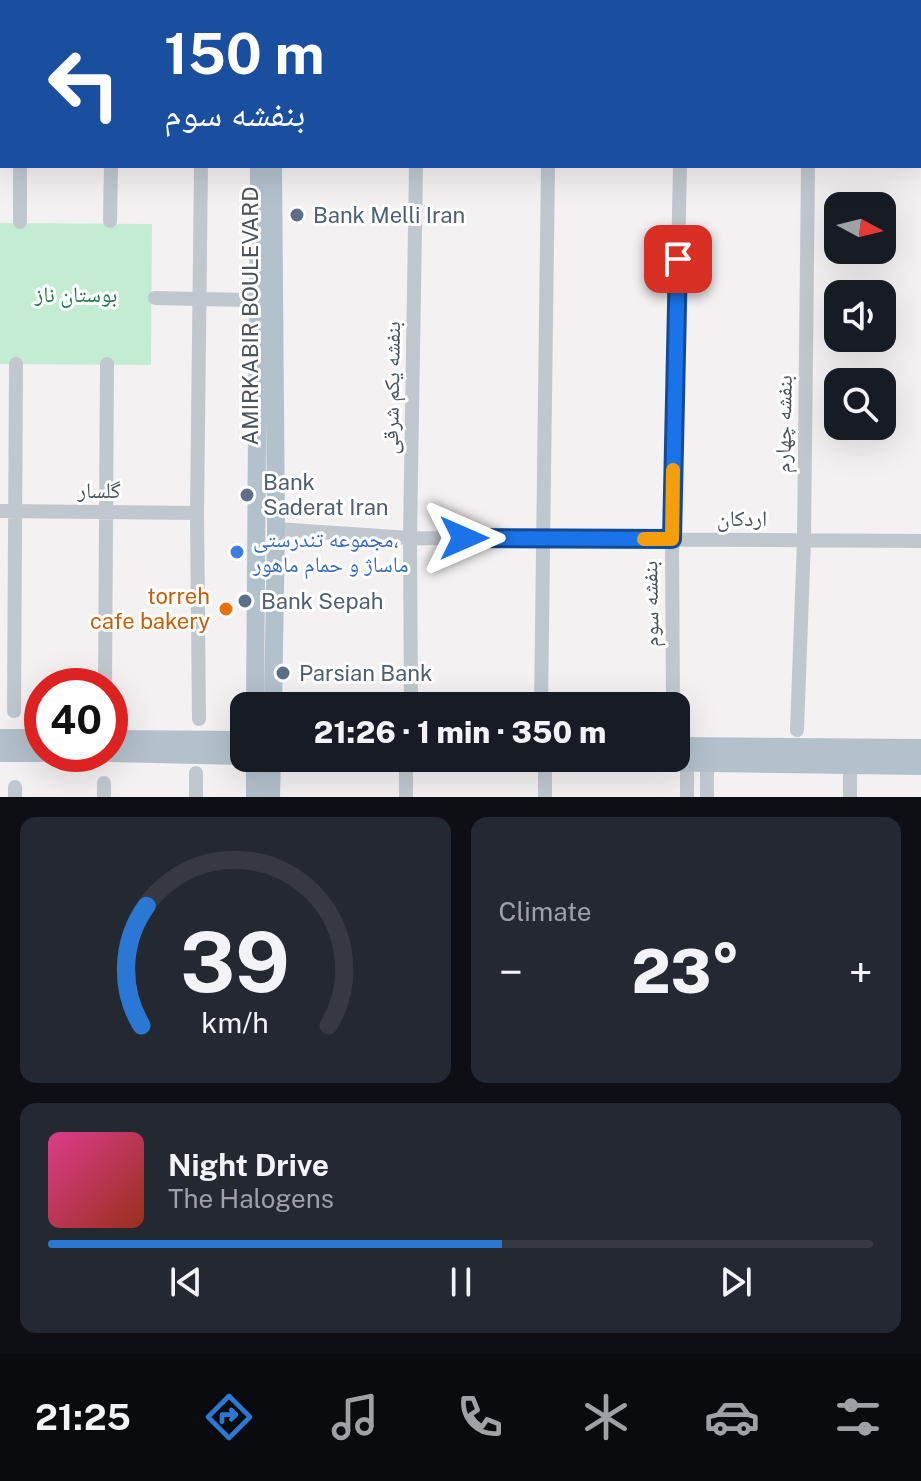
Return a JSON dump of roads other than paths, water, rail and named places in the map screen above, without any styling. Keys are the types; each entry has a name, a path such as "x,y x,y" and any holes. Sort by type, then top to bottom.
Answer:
{"main road":[{"name":"AMIRKABIR BOULEVARD","path":"255,692 259,168"},
{"name":"AMIRKABIR BOULEVARD","path":"273,168 276,529 273,692"},
{"path":"0,738 24,738"},
{"path":"128,739 230,740"},
{"path":"707,755 921,748"},
{"path":"0,753 24,753"},
{"path":"128,753 230,756"},
{"path":"690,753 850,765 921,766"},
{"path":"255,772 255,797"},
{"path":"271,797 272,772"}],"street":[{"path":"20,168 20,222"},
{"path":"110,221 111,168"},
{"path":"199,719 197,513 201,168"},
{"name":"بنفشه یکم شرقی","path":"411,692 410,538 416,168"},
{"path":"541,692 548,168"},
{"name":"بنفشه سوم","path":"673,692 672,539 680,168"},
{"name":"بنفشه چهارم","path":"797,730 804,540 808,168"},
{"path":"155,298 246,300"},
{"path":"14,711 7,511 16,364"},
{"path":"105,668 107,364"},
{"name":"گلسار","path":"7,511 197,513"},
{"name":"اردکان","path":"276,529 410,538 921,541"},
{"path":"707,755 707,797"},
{"path":"850,765 850,797"},
{"path":"406,772 406,797"},
{"path":"545,772 545,797"},
{"path":"685,772 687,797"},
{"path":"196,773 196,797"}],"place":[{"name":"Bank Melli Iran","path":"297,215"},
{"name":"Bank Saderat Iran","path":"247,495"},
{"name":"مجموعه تندرستی، ماساژ و حمام ماهور","path":"237,552"},
{"name":"Bank Sepah","path":"245,601"},
{"name":"torreh cafe bakery","path":"226,609"},
{"name":"Parsian Bank","path":"283,673"}],"park label":[{"name":"بوستان ناز","path":"76,294"}]}
